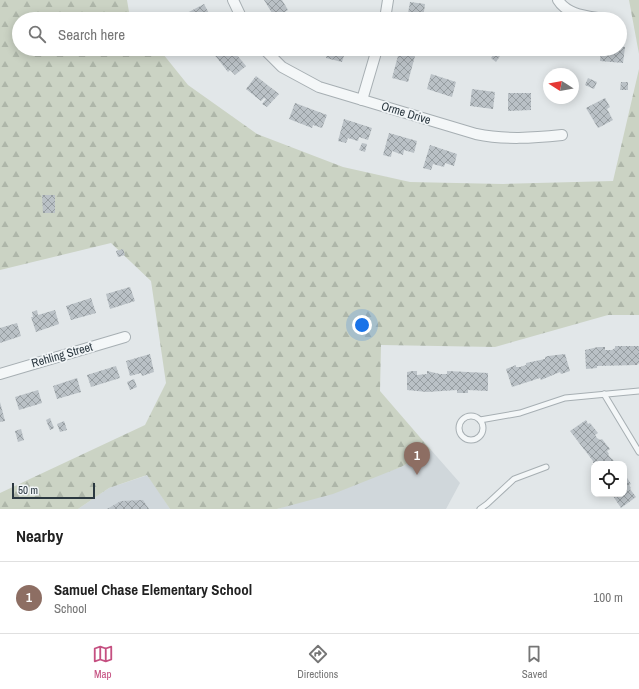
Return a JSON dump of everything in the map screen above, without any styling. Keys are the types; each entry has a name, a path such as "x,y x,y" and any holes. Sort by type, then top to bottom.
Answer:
{"street":[{"path":"233,0 239,12"},
{"path":"386,12 388,0"},
{"path":"558,0 562,7 574,12"},
{"name":"Orme Drive","path":"271,56 282,67 307,82 362,100 493,138 514,139 562,135"},
{"path":"362,100 375,56"},
{"name":"Rehling Street","path":"0,374 124,337"}],"lane":[{"path":"480,420 483,429 478,437 469,440 463,436 459,426 464,418 474,416 480,420 520,412 565,398 639,391"},
{"path":"604,394 639,452"},
{"path":"480,509 488,504 514,479 546,467"}],"shaded area":[{"path":"431,450 460,483 446,509 277,509 401,467"},
{"path":"148,475 170,509 78,509 109,488"}],"green space":[{"path":"0,0 127,0 129,12 12,12 12,56 165,56 188,85 257,134 343,167 410,182 503,184 613,181 639,69 639,315 608,315 495,347 381,345 380,391 431,450 401,467 333,494 277,509 170,509 147,475 109,488 78,509 0,509 0,493 145,425 166,383 151,281 111,243 0,270"},
{"path":"629,0 639,0 639,54"}],"building":[{"path":"264,0 282,0 288,10 285,12 271,12"},
{"path":"410,2 425,4 424,12 408,12"},
{"path":"204,4 208,12 189,12"},
{"path":"215,56 238,56 246,66 235,75 230,70 228,72"},
{"path":"327,56 344,56 342,62 326,58"},
{"path":"398,56 415,56 408,82 392,78"},
{"path":"492,56 500,56 496,62 491,58"},
{"path":"600,56 624,56 623,63 600,61"},
{"path":"431,74 456,82 452,97 427,89"},
{"path":"256,76 279,94 267,107 262,104 266,99 264,98 261,101 246,89"},
{"path":"588,78 597,82 594,89 585,85"},
{"path":"621,82 628,82 628,90 620,90"},
{"path":"472,89 495,92 493,109 470,106"},
{"path":"508,93 531,93 531,110 508,111"},
{"path":"605,98 610,107 607,109 613,120 598,128 586,108"},
{"path":"295,103 327,115 322,128 313,125 312,128 289,119"},
{"path":"344,119 372,128 368,140 359,137 358,141 348,138 346,143 338,141"},
{"path":"389,133 417,141 414,153 404,150 403,155 392,151 391,157 383,155"},
{"path":"362,143 367,144 365,152 359,150"},
{"path":"430,145 457,154 454,166 445,163 444,167 433,164 431,170 423,168"},
{"path":"42,195 55,195 55,213 43,213"},
{"path":"123,249 125,255 118,257 116,251"},
{"path":"130,287 135,301 110,309 106,294"},
{"path":"91,298 96,313 71,320 66,306"},
{"path":"37,310 38,315 55,310 59,324 36,332 31,317 33,317 32,312"},
{"path":"17,323 21,336 0,343 0,328"},
{"path":"615,346 639,346 639,363 637,365 597,366 597,368 586,369 585,350 605,347 605,350 612,350"},
{"path":"150,354 154,372 142,376 141,373 130,376 126,361"},
{"path":"565,354 570,371 561,374 560,372 541,380 540,378 512,387 506,369 516,365 516,367 520,367 526,365 526,363 545,359 545,357 548,356"},
{"path":"116,366 120,378 91,387 87,375"},
{"path":"417,371 417,375 427,374 427,371 440,374 447,374 447,371 488,373 488,391 468,390 468,393 457,393 457,390 427,392 407,390 407,372"},
{"path":"77,378 81,392 57,399 53,386"},
{"path":"134,379 137,387 130,390 127,382"},
{"path":"38,390 42,403 19,410 15,397"},
{"path":"0,402 5,421 0,422"},
{"path":"50,418 54,428 50,430 46,420"},
{"path":"586,420 588,424 590,423 598,433 595,435 597,438 600,440 602,439 610,449 607,451 609,454 608,455 614,461 593,461 570,431"},
{"path":"64,421 67,430 60,432 57,424"},
{"path":"21,429 24,440 18,442 15,431"},
{"path":"627,478 631,484 629,485 631,488 630,489 636,497 621,508 614,497 627,497"},
{"path":"143,500 149,509 107,509 121,501"}],"place":[{"name":"Samuel Chase Elementary School","path":"417,475"}]}
